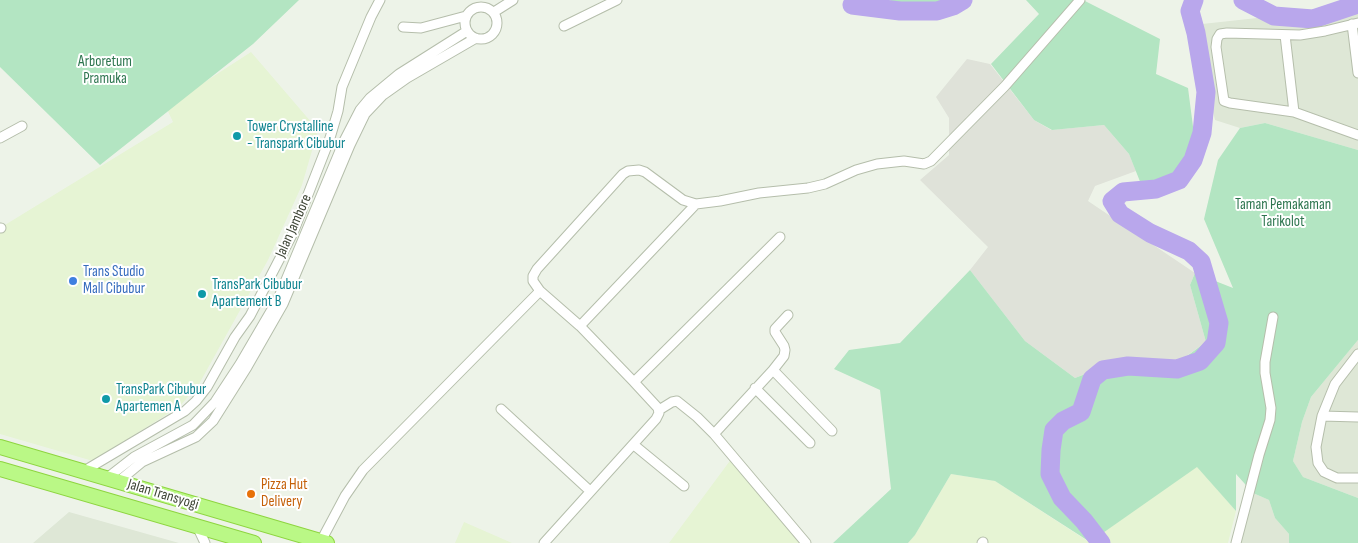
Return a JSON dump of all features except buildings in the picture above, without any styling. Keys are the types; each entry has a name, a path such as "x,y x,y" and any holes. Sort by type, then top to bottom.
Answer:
{"highway":[{"name":"Jalan Transyogi","path":"0,447 324,542"},
{"name":"Jalan Transyogi","path":"0,469 254,543"}],"street":[{"name":"Jalan Jambore","path":"84,472 174,418 190,406 207,388 235,337 250,316 293,233 330,138 338,112 342,88 380,0"},
{"path":"403,27 422,28 466,16 472,10 479,7 498,7 513,0"},
{"path":"564,26 617,0"},
{"path":"659,410 654,402 580,326 540,291 532,279 537,269 623,174 628,171 639,170 645,172 683,200 696,204 759,193 808,188 825,184 856,170 877,164 904,162 924,164 932,161 954,141 1005,86 1080,0"},
{"path":"113,480 142,462 196,437 213,421 283,304 365,114 389,90 476,38 486,38 494,32 498,7"},
{"path":"466,16 465,24 467,31 476,38"},
{"path":"1358,73 1355,23 1300,35 1220,34 1217,39 1216,47 1224,101 1294,112 1358,135"},
{"path":"113,480 134,457 193,425 205,414 240,364 278,299 344,142 360,110 374,94 399,74 467,31"},
{"path":"1285,35 1294,112"},
{"path":"0,138 22,126"},
{"path":"580,326 696,204"},
{"path":"634,382 780,237"},
{"path":"324,542 345,496 363,470 540,291"},
{"path":"714,434 784,356 784,346 775,329 788,315"},
{"path":"1236,543 1270,420 1270,395 1265,368 1273,317"},
{"path":"1358,354 1335,384 1322,416 1316,447 1318,464 1324,472 1337,478 1358,478"},
{"path":"773,370 832,431"},
{"path":"755,388 810,443"},
{"path":"544,543 656,420 659,410 672,402 677,402 697,417 714,434 806,543"},
{"path":"501,409 590,491"},
{"path":"205,414 213,421"},
{"path":"1322,416 1358,417"},
{"path":"193,425 196,437"},
{"path":"634,445 684,486"},
{"path":"197,526 205,543"}],"shaded area":[{"path":"1358,7 1358,150 1265,123 1240,128 1215,120 1193,25"},
{"path":"251,52 318,130 302,185 268,260 199,384 180,406 93,461 0,434 0,228 173,122 166,107"},
{"path":"967,59 990,64 1034,120 1051,130 1104,125 1129,154 1136,171 1095,186 1088,201 1195,273 1190,285 1206,342 1171,367 1122,360 1075,378 1025,341 970,270 988,247 920,180 949,155 949,118 936,97"},
{"path":"1358,340 1358,498 1303,477 1293,461 1302,422 1311,397"},
{"path":"735,454 806,543 669,543"},
{"path":"1197,466 1236,511 1228,543 908,543 915,535 951,474 995,481 1089,542"},
{"path":"1253,493 1269,500 1275,518 1289,534 1289,543 1240,543"},
{"path":"69,512 179,543 33,543"},
{"path":"464,522 512,543 455,543"}],"green space":[{"name":"Arboretum Pramuka","path":"0,0 299,0 253,44 100,165 0,67"},
{"path":"888,0 947,0 925,10"},
{"path":"1026,0 1083,0 1160,39 1156,74 1188,88 1195,142 1175,182 1141,184 1129,154 1104,125 1052,130 1034,120 991,64 1039,14"},
{"name":"Taman Pemakaman Tarikolot","path":"1265,123 1358,150 1358,340 1311,397 1302,422 1293,461 1303,477 1358,498 1358,543 1289,543 1289,534 1275,518 1269,500 1253,493 1236,474 1236,511 1197,467 1090,542 995,481 951,474 915,535 908,543 833,543 891,489 880,390 834,369 849,350 900,343 970,270 1025,341 1075,378 1122,360 1172,367 1206,342 1190,285 1195,273 1233,288 1204,219 1218,160 1240,128"}],"waterway":[{"path":"852,5 900,11 937,11 953,6 963,0"},
{"path":"1101,543 1084,521 1062,498 1050,474 1054,430 1063,421 1081,412 1092,379 1103,370 1128,366 1177,369 1200,361 1216,343 1219,323 1201,262 1189,251 1150,233 1120,214 1112,201 1123,192 1156,189 1179,180 1193,160 1202,133 1206,92 1196,33 1190,11 1194,0"},
{"path":"1243,0 1274,16 1313,19 1358,4"}],"place":[{"name":"Tower Crystalline - Transpark Cibubur","path":"237,136"},
{"name":"Trans Studio Mall Cibubur","path":"73,281"},
{"name":"TransPark Cibubur Apartement B","path":"202,294"},
{"name":"TransPark Cibubur Apartemen A","path":"106,399"},
{"name":"Pizza Hut Delivery","path":"251,494"}]}
